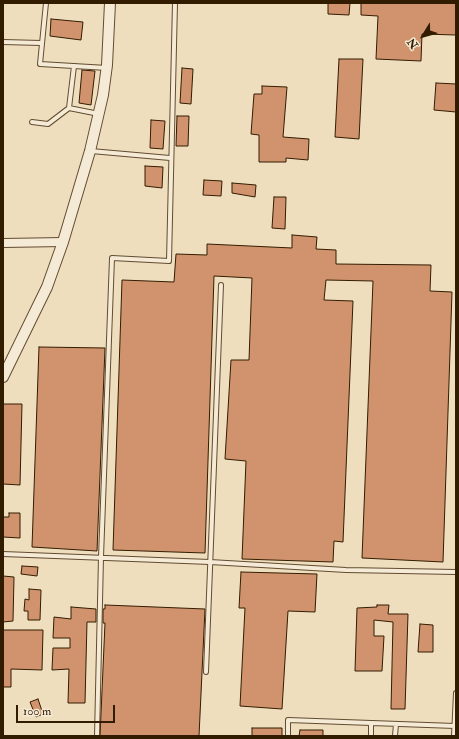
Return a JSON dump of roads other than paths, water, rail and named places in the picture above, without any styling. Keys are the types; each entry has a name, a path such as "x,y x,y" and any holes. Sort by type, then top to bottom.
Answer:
{"street":[{"path":"3,377 48,287 90,151 99,114 107,68 109,3"},
{"path":"3,243 63,242"}],"lane":[{"path":"46,3 40,64 107,68"},
{"path":"97,736 101,557 112,258 169,261 170,158 175,3"},
{"path":"3,42 41,43"},
{"path":"32,122 48,124 69,108 74,66"},
{"path":"69,108 99,114"},
{"path":"90,151 170,158"},
{"path":"206,672 221,285"},
{"path":"3,554 210,562 346,570 456,572"},
{"path":"454,736 456,693"},
{"path":"288,736 288,720 455,726"},
{"path":"371,723 371,736"},
{"path":"395,736 396,724"}]}
